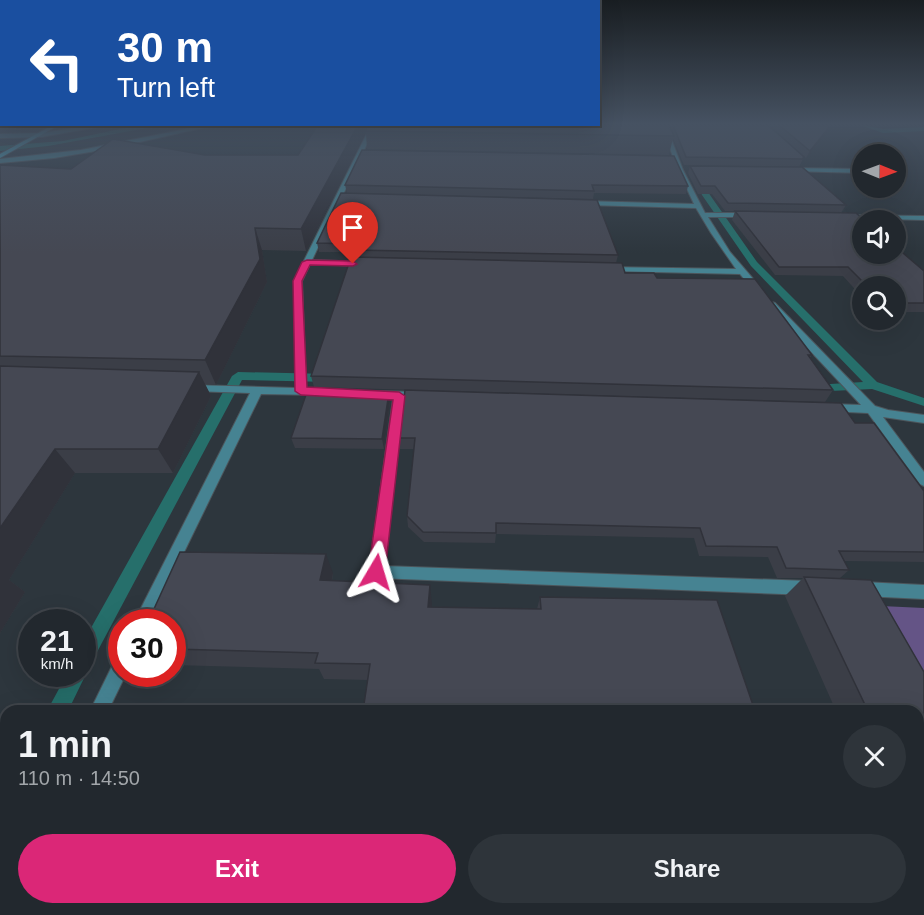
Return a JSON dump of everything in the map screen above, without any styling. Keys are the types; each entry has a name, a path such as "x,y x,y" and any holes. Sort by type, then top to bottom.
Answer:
{"street":[{"path":"301,391 298,281 353,168"},
{"path":"691,169 680,169 697,206 741,272 871,409 924,481"},
{"path":"781,170 852,171"},
{"path":"339,197 351,198"},
{"path":"578,203 697,206"},
{"path":"703,215 761,216"},
{"path":"831,217 924,218"},
{"path":"307,262 377,264"},
{"path":"600,269 741,272"},
{"path":"192,388 334,393"},
{"path":"148,609 257,390"},
{"path":"366,394 435,397"},
{"path":"399,396 376,572 829,588"},
{"path":"824,408 871,409 887,414 924,419"},
{"path":"853,589 924,592"},
{"path":"102,705 111,687"}],"shaded area":[{"path":"860,605 924,608 924,705 915,705"}],"building":[{"path":"0,168 335,168 301,229 255,228 260,259 205,360 0,356"},
{"path":"353,168 679,168 688,186 592,185 594,191 345,185"},
{"path":"691,168 803,168 846,205 728,203 715,186 701,186"},
{"path":"341,193 597,200 618,255 354,250 356,244 317,243"},
{"path":"735,211 852,213 852,264 906,264 906,256 924,271 924,303 906,303 906,276 857,276 848,267 779,267"},
{"path":"351,257 622,263 625,273 654,273 657,278 755,279 812,355 808,355 833,390 311,376"},
{"path":"0,366 199,372 158,449 55,449 0,528"},
{"path":"308,389 389,392 382,439 291,438"},
{"path":"405,390 841,403 855,423 874,423 924,491 924,552 839,551 849,570 786,568 777,547 706,546 700,528 496,523 496,533 423,532 407,516 415,438 399,438"},
{"path":"180,552 326,554 320,580 430,585 428,607 541,609 540,597 717,600 753,705 364,705 370,664 315,663 318,653 186,649 186,609 154,609"},
{"path":"804,577 871,580 924,672 924,705 865,705"}],"waterway":[{"path":"698,177 706,195 754,264 873,385"},
{"path":"96,637 238,376 330,378"},
{"path":"814,389 873,385"},
{"path":"873,385 924,402"},
{"path":"60,705 70,687"}],"route":[{"path":"353,264 307,262 298,281 301,391 399,396 376,572"}]}
